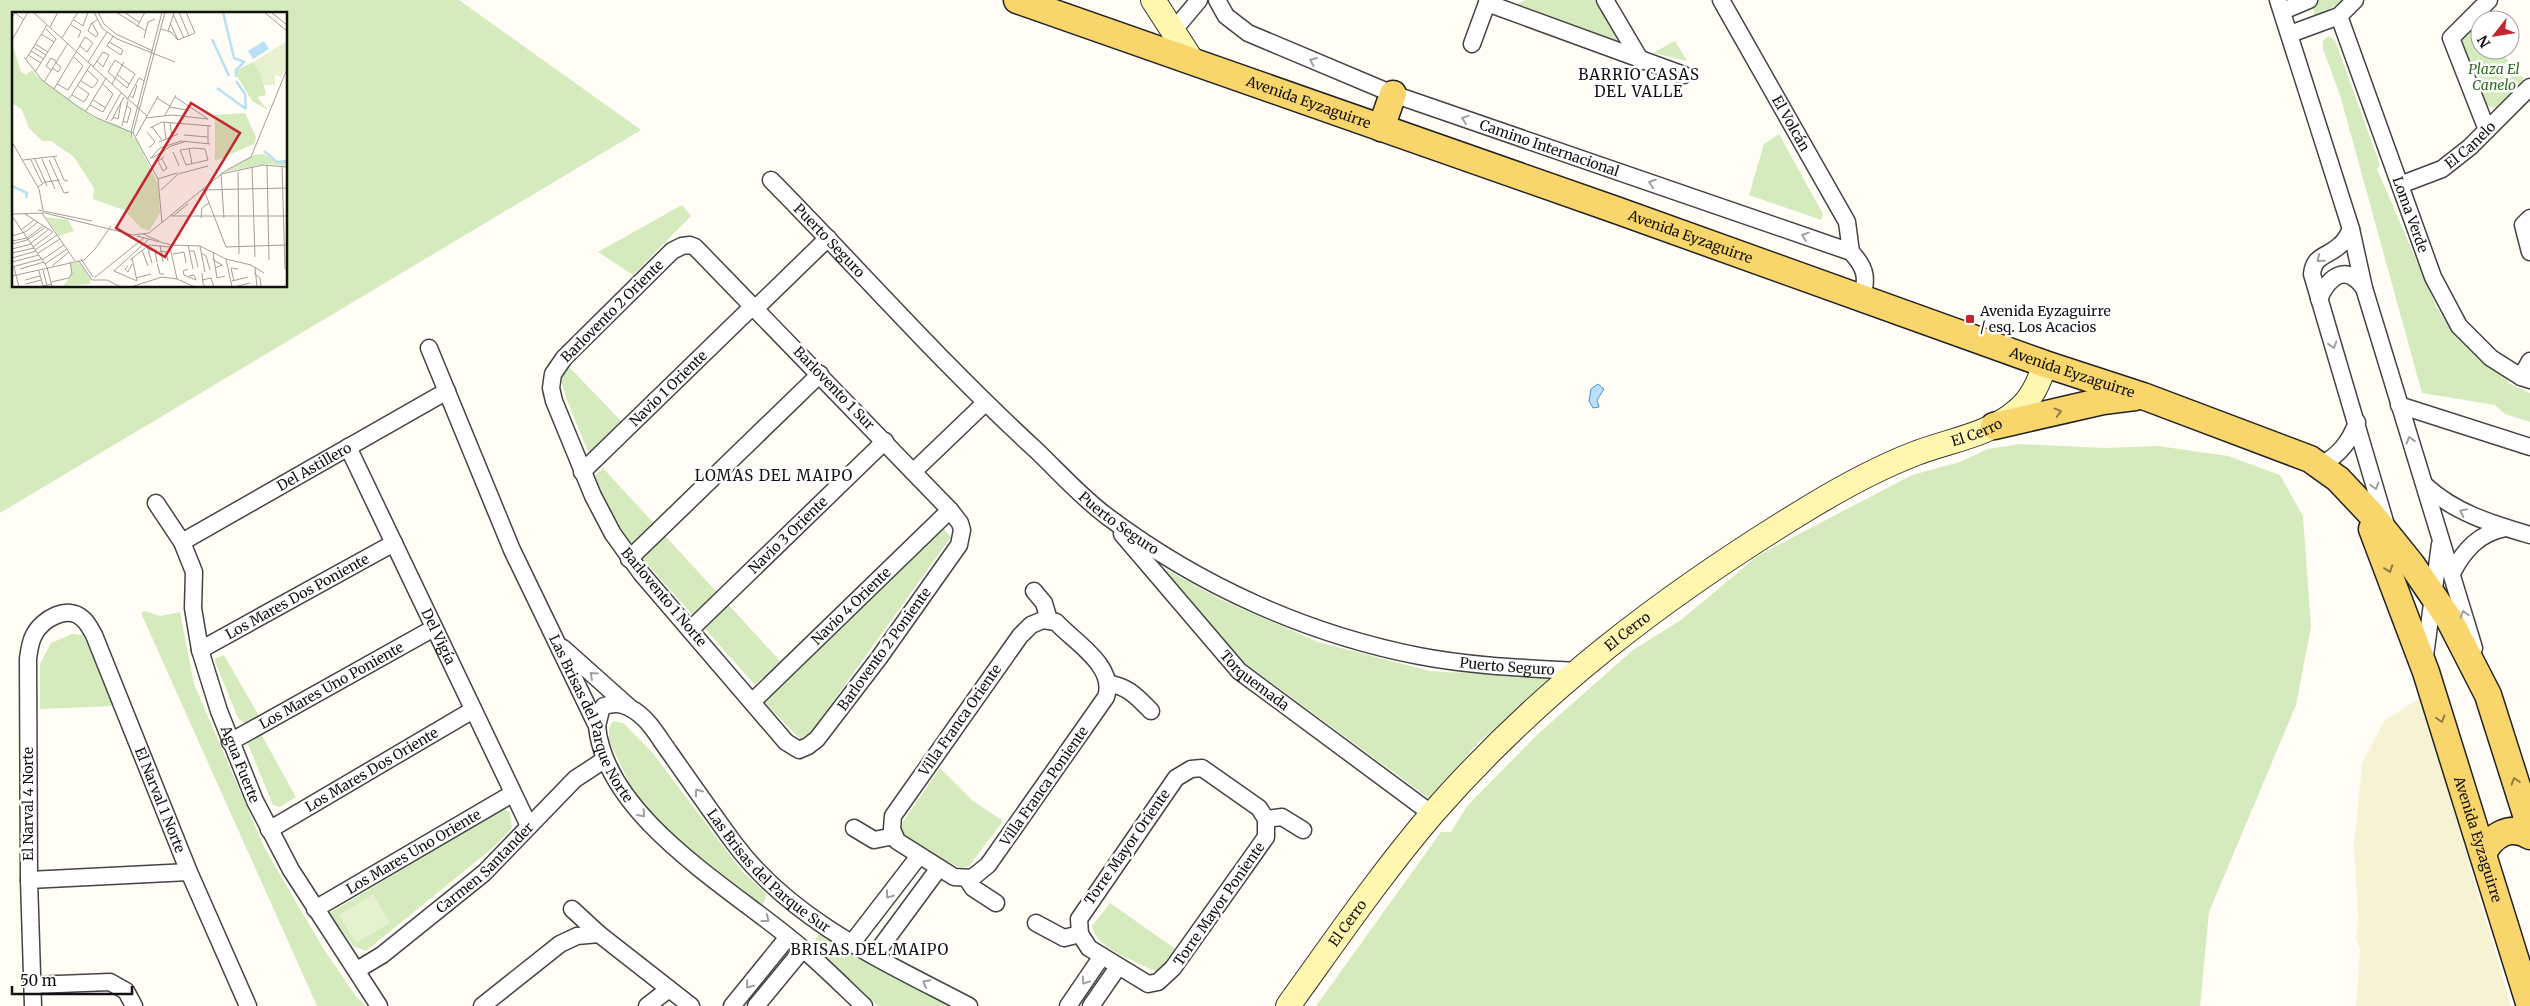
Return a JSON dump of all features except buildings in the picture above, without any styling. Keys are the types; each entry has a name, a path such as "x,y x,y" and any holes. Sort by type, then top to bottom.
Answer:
{"main road":[{"name":"Avenida Eyzaguirre","path":"1017,0 1862,297 2045,364 2143,396 2269,442 2315,462 2353,494 2389,536 2434,595 2464,643 2488,695 2530,827"},
{"path":"1380,128 1392,94"},
{"path":"1994,426 2103,400 2143,396"},
{"name":"Avenida Eyzaguirre","path":"2353,494 2382,551 2426,672 2530,1006"},
{"path":"2483,854 2490,842 2503,832 2516,830 2530,836"}],"street":[{"path":"1153,0 1193,62"},
{"path":"1173,31 1199,0"},
{"name":"Camino Internacional","path":"1217,0 1226,16 1248,33 1392,94 1852,252"},
{"path":"1605,0 1641,61"},
{"name":"El Volcán","path":"1722,0 1847,222 1852,252"},
{"path":"2280,6 2309,0"},
{"path":"2290,34 2339,16 2355,0"},
{"path":"2487,130 2451,38 2489,0"},
{"path":"1472,44 1490,2 1641,61 1684,75"},
{"name":"Avenida Eyzaguirre","path":"2280,6 2351,229 2364,288 2399,405 2426,486 2488,695"},
{"name":"Loma Verde","path":"2339,16 2433,277 2459,326 2491,358 2526,379"},
{"name":"El Canelo","path":"2400,185 2442,169 2470,147 2530,87"},
{"name":"Puerto Seguro","path":"771,180 985,403 1106,515 1204,578 1260,606 1312,627 1367,644 1443,660 1576,670"},
{"path":"2530,218 2523,225 2530,252"},
{"name":"Avenida Eyzaguirre","path":"2351,229 2338,248 2319,257 2313,265 2312,274 2389,536"},
{"name":"Navio 1 Oriente","path":"582,472 828,238"},
{"name":"Barlovento 1 Sur","path":"686,245 696,247 950,510 960,523 962,530 959,545"},
{"name":"Barlovento 2 Oriente","path":"551,388 553,374 564,358 672,251 686,245"},
{"path":"1852,252 1861,262 1866,274 1862,297"},
{"path":"2319,299 2329,280 2341,274 2352,276 2364,288"},
{"name":"Las Brisas del Parque Norte","path":"429,348 512,550 597,726 604,760 629,798 672,845 803,949 864,1006"},
{"path":"2526,379 2530,362"},
{"name":"El Cerro","path":"1288,1006 1400,853 1432,814 1527,715 1576,670 1688,586 1833,494 1912,455 1994,426 2018,411 2028,400 2041,377 2045,364"},
{"path":"629,559 820,374"},
{"name":"Barlovento 1 Norte","path":"551,388 582,472 613,534 629,559 786,742 799,750 804,748"},
{"name":"Del Astillero","path":"182,542 447,391"},
{"path":"914,471 985,403"},
{"path":"2399,405 2530,447"},
{"path":"2315,462 2340,452 2348,443 2356,422"},
{"name":"Navio 3 Oriente","path":"691,629 885,442"},
{"name":"Del Vigía","path":"348,447 512,794 529,826"},
{"path":"2426,486 2451,505 2506,528 2530,535"},
{"name":"Agua Fuerte","path":"156,503 182,542 194,572 193,608 200,650 230,742 269,830 315,909 358,970 379,1006"},
{"name":"Navio 4 Oriente","path":"752,702 950,510"},
{"name":"Torquemada","path":"1106,515 1239,671 1432,814"},
{"path":"2452,574 2461,558 2474,542 2494,530 2506,528"},
{"name":"Avenida Eyzaguirre","path":"2426,672 2426,634 2434,595 2440,532"},
{"name":"Los Mares Dos Poniente","path":"200,650 394,543"},
{"name":"Barlovento 2 Poniente","path":"804,748 822,733 879,658 959,545"},
{"path":"1034,591 1044,602 1049,620 1060,626 1095,660 1102,668 1108,684 1116,684 1128,689 1151,710"},
{"name":"El Narval 1 Norte","path":"58,614 72,612 83,619 94,635 189,872 248,1006"},
{"name":"El Narval 4 Norte","path":"33,1006 29,880 28,658 34,636 43,624 58,614"},
{"name":"Villa Franca Oriente","path":"894,836 891,822 896,810 1020,636 1030,625 1049,620"},
{"name":"Los Mares Uno Poniente","path":"230,742 434,628"},
{"name":"Las Brisas del Parque Sur","path":"555,641 639,714 656,733 734,843 759,873 783,897 874,956 969,1006"},
{"name":"Villa Franca Poniente","path":"967,879 978,875 988,864 1102,704 1108,691 1108,684"},
{"path":"597,726 601,710 604,706 620,704 630,708"},
{"name":"Los Mares Dos Oriente","path":"269,830 473,710"},
{"name":"Carmen Santander","path":"358,970 382,954 484,873 575,779 604,760"},
{"name":"Torre Mayor Oriente","path":"1080,934 1078,923 1082,913 1172,782 1180,774 1191,768 1208,771 1254,803 1265,816"},
{"name":"Los Mares Uno Oriente","path":"315,909 512,794"},
{"path":"1265,816 1282,818 1303,830"},
{"name":"Torre Mayor Poniente","path":"1118,967 1143,982 1153,983 1162,980 1173,968 1264,842 1267,830 1265,816"},
{"path":"854,828 874,840 894,836 919,856 954,877 967,879 973,888 996,903"},
{"path":"852,943 919,856"},
{"path":"874,956 939,868"},
{"path":"29,880 189,872"},
{"path":"572,909 599,934 690,1006"},
{"path":"1036,923 1064,938 1080,934 1089,948 1118,967 1091,1006"},
{"path":"482,1006 560,944 578,936 599,934"},
{"path":"732,1006 788,937"},
{"path":"756,1006 803,949"},
{"path":"1068,1006 1102,956"},
{"path":"32,985 110,982 126,991 134,1006"},
{"path":"647,1006 669,989"}],"shaded area":[{"path":"2420,698 2511,1006 2356,1006 2360,951 2356,937 2358,920 2354,845 2362,763 2384,721"}],"green space":[{"path":"0,0 459,0 641,130 0,513"},
{"path":"1525,0 1598,0 1627,50 1510,8"},
{"path":"2319,0 2346,0 2315,17 2312,5"},
{"name":"Plaza El Canelo","path":"2470,30 2470,60 2508,60 2524,79 2498,108 2481,105 2457,42"},
{"path":"2328,36 2335,40 2380,165 2377,169 2437,308 2460,338 2507,378 2508,383 2530,393 2530,422 2505,414 2495,405 2422,393 2340,95 2323,49 2323,41"},
{"path":"1675,41 1687,61 1653,53"},
{"path":"1779,134 1823,214 1821,220 1749,195 1764,144"},
{"path":"682,205 691,216 633,275 598,252"},
{"path":"569,367 625,425 591,459 561,380"},
{"path":"2020,444 2104,448 2158,446 2228,456 2280,475 2303,516 2311,627 2296,705 2209,912 2200,1006 1316,1006 1441,832 1451,832 1467,806 1539,733 1633,650 1681,620 1759,555 1912,475 1960,462 1988,449"},
{"path":"603,468 780,661 755,685 631,546 593,478"},
{"path":"941,526 951,537 811,732 800,739 764,702"},
{"path":"1139,555 1224,601 1318,642 1430,671 1551,678 1477,744 1430,799 1243,662"},
{"path":"144,611 160,616 180,612 194,684 265,849 323,948 355,995 366,1006 317,1006 141,613"},
{"path":"72,634 83,635 115,706 40,709 40,664 51,643"},
{"path":"224,655 259,716 244,723 238,718 214,659"},
{"path":"613,721 623,723 652,752 741,870 767,895 761,908 672,837 634,792 609,741 609,728"},
{"path":"261,734 296,797 280,807 273,805 247,742"},
{"path":"940,768 973,801 1003,821 969,866 961,868 917,848 896,832"},
{"path":"502,809 510,812 512,828 495,846 366,951 353,946 330,913"},
{"path":"373,894 390,923 356,943 339,915"},
{"path":"1110,903 1177,950 1160,970 1154,971 1117,953 1100,941 1092,926"},
{"path":"825,933 952,1006 879,1006 818,955 814,943 818,935"}],"water":[{"path":"1598,384 1604,389 1597,400 1599,407 1593,408 1589,401 1591,389"}],"place":[{"name":"Avenida Eyzaguirre / esq. Los Acacios","path":"1970,319"}],"district":[{"name":"BARRIO CASAS DEL VALLE","path":"1639,82"},
{"name":"LOMAS DEL MAIPO","path":"774,475"},
{"name":"BRISAS DEL MAIPO","path":"870,949"}]}
